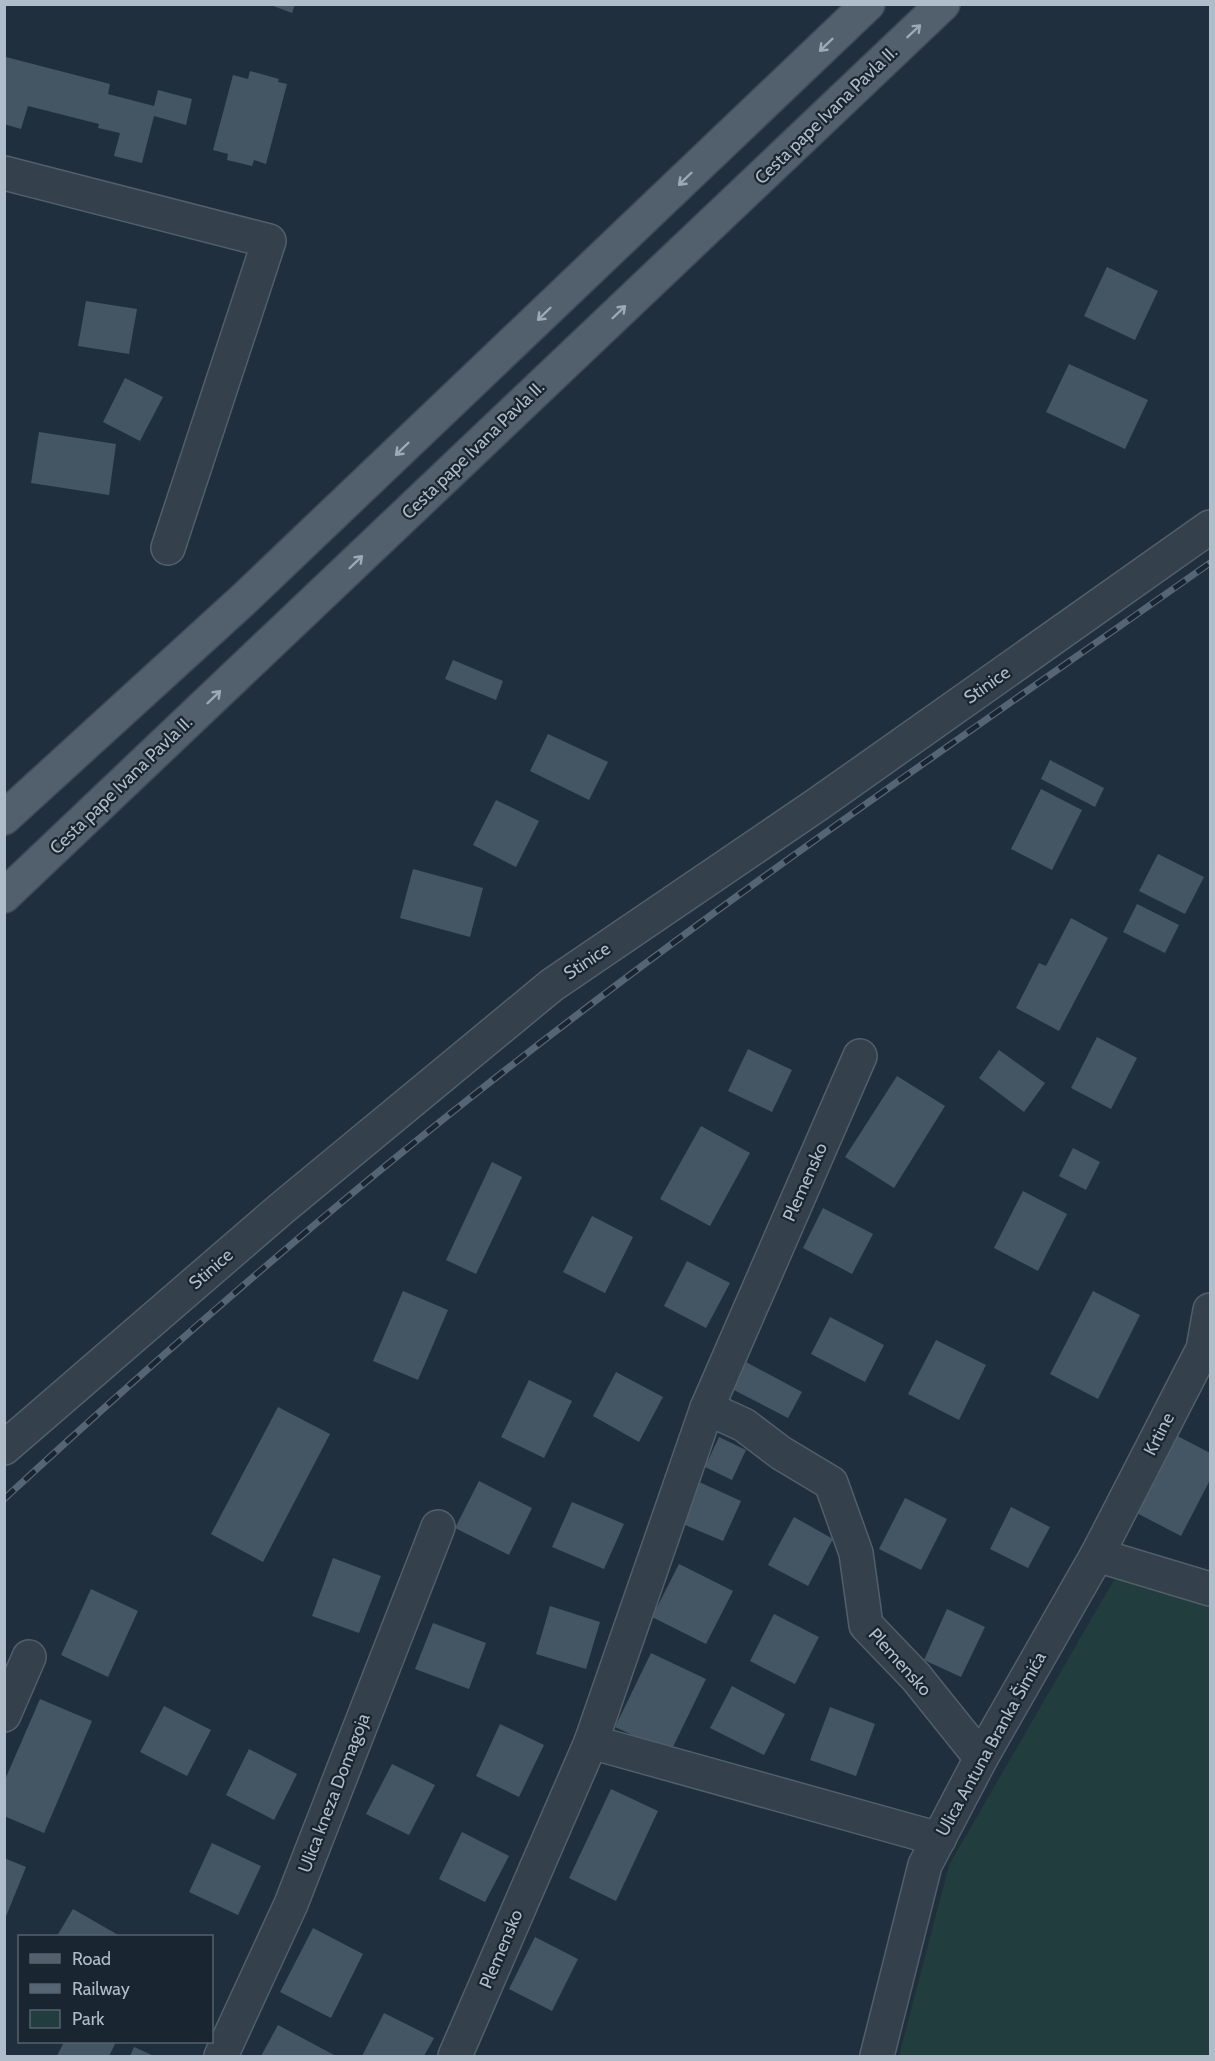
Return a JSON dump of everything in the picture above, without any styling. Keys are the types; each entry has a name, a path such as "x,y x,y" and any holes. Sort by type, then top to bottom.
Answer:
{"main road":[{"path":"4,818 244,599 868,4"},
{"name":"Cesta pape Ivana Pavla II.","path":"4,896 943,4"}],"street":[{"path":"4,174 269,241 168,548"},
{"name":"Stinice","path":"4,1449 282,1208 552,985 818,804 1210,526"},
{"name":"Plemensko","path":"454,2056 591,1742 707,1408 860,1056"},
{"name":"Krtine","path":"1097,1555 1203,1349 1210,1310"},
{"name":"Plemensko","path":"707,1408 744,1425 781,1453 831,1484 856,1553 866,1625 916,1677 981,1758"},
{"name":"Ulica kneza Domagoja","path":"221,2056 291,1904 438,1527"},
{"path":"1097,1555 1210,1589"},
{"name":"Ulica Antuna Branka Šimića","path":"877,2056 926,1865 981,1758 1097,1555"},
{"path":"4,1715 29,1657"},
{"path":"591,1742 939,1839"}],"green space":[{"path":"1126,1559 1210,1595 1210,2056 899,2056 949,1865"}],"building":[{"path":"268,4 295,4 292,13"},
{"path":"6,57 110,84 108,94 154,106 158,90 192,99 186,125 154,116 142,163 114,156 120,133 98,128 99,124 28,106 21,129 4,124"},
{"path":"250,71 279,79 278,82 287,84 266,164 254,160 252,166 227,160 228,154 213,150 233,75 248,79"},
{"path":"1107,267 1158,291 1135,340 1084,316"},
{"path":"86,301 137,309 129,354 78,346"},
{"path":"1069,364 1148,400 1125,449 1046,412"},
{"path":"125,378 163,397 140,441 103,422"},
{"path":"39,432 116,444 109,495 31,483"},
{"path":"453,660 503,681 496,700 445,679"},
{"path":"548,734 608,762 589,800 530,771"},
{"path":"1050,760 1104,788 1095,807 1041,779"},
{"path":"1041,789 1082,810 1052,870 1011,849"},
{"path":"496,800 539,821 516,867 473,845"},
{"path":"1158,854 1204,877 1185,914 1139,891"},
{"path":"413,869 483,888 470,937 400,918"},
{"path":"1137,904 1179,925 1165,953 1123,932"},
{"path":"1071,918 1108,938 1059,1031 1016,1008 1039,963 1046,966"},
{"path":"1097,1037 1137,1058 1111,1109 1071,1088"},
{"path":"748,1049 792,1070 772,1112 728,1091"},
{"path":"999,1050 1045,1083 1024,1112 979,1078"},
{"path":"897,1076 945,1106 894,1188 845,1157"},
{"path":"701,1126 750,1153 710,1226 660,1199"},
{"path":"1073,1148 1100,1162 1086,1190 1059,1176"},
{"path":"492,1162 522,1177 476,1274 446,1260"},
{"path":"1023,1191 1067,1214 1038,1271 994,1248"},
{"path":"823,1208 873,1234 852,1274 803,1248"},
{"path":"592,1216 633,1237 605,1293 563,1272"},
{"path":"687,1261 730,1283 706,1328 664,1306"},
{"path":"403,1291 448,1310 418,1380 373,1361"},
{"path":"1093,1291 1140,1315 1098,1399 1050,1374"},
{"path":"830,1317 884,1345 865,1382 811,1354"},
{"path":"936,1340 986,1365 959,1420 908,1394"},
{"path":"746,1362 802,1392 788,1418 732,1389"},
{"path":"616,1372 663,1397 639,1442 593,1416"},
{"path":"529,1380 572,1401 544,1458 501,1437"},
{"path":"278,1407 330,1434 263,1562 211,1534"},
{"path":"1168,1431 1210,1453 1210,1480 1181,1536 1127,1508"},
{"path":"719,1437 746,1450 732,1480 705,1467"},
{"path":"479,1481 532,1508 509,1555 455,1528"},
{"path":"697,1481 741,1501 723,1541 678,1522"},
{"path":"905,1498 947,1519 921,1570 879,1549"},
{"path":"572,1502 624,1524 604,1569 552,1547"},
{"path":"1011,1507 1050,1527 1028,1568 990,1549"},
{"path":"794,1517 833,1539 808,1586 768,1565"},
{"path":"333,1558 381,1576 359,1633 312,1616"},
{"path":"679,1564 733,1591 706,1644 652,1617"},
{"path":"91,1589 138,1611 108,1677 61,1655"},
{"path":"550,1606 600,1622 586,1669 536,1654"},
{"path":"947,1609 985,1627 961,1677 924,1660"},
{"path":"774,1614 819,1637 795,1684 750,1661"},
{"path":"433,1623 486,1643 469,1689 415,1669"},
{"path":"651,1653 706,1679 670,1753 615,1727"},
{"path":"732,1686 785,1714 764,1755 710,1728"},
{"path":"40,1699 92,1721 44,1833 4,1816 4,1782"},
{"path":"164,1706 211,1730 187,1776 140,1752"},
{"path":"830,1707 875,1724 856,1776 810,1760"},
{"path":"500,1724 544,1745 519,1797 476,1776"},
{"path":"249,1749 297,1774 274,1820 226,1795"},
{"path":"392,1764 435,1785 409,1835 366,1814"},
{"path":"611,1789 658,1811 616,1901 569,1878"},
{"path":"462,1832 509,1856 485,1902 439,1879"},
{"path":"212,1843 261,1866 238,1915 189,1892"},
{"path":"4,1858 26,1867 5,1919 4,1919"},
{"path":"73,1909 118,1935 58,1935"},
{"path":"313,1928 363,1954 331,2018 280,1992"},
{"path":"535,1937 578,1959 552,2011 509,1989"},
{"path":"384,2013 434,2038 424,2056 362,2056"},
{"path":"278,2025 334,2055 261,2056"},
{"path":"64,2043 116,2043 109,2056 57,2056"},
{"path":"134,2047 154,2056 130,2056"}],"railway":[{"path":"4,1499 175,1345 292,1244 410,1146 560,1028 836,825 1210,563"}]}
